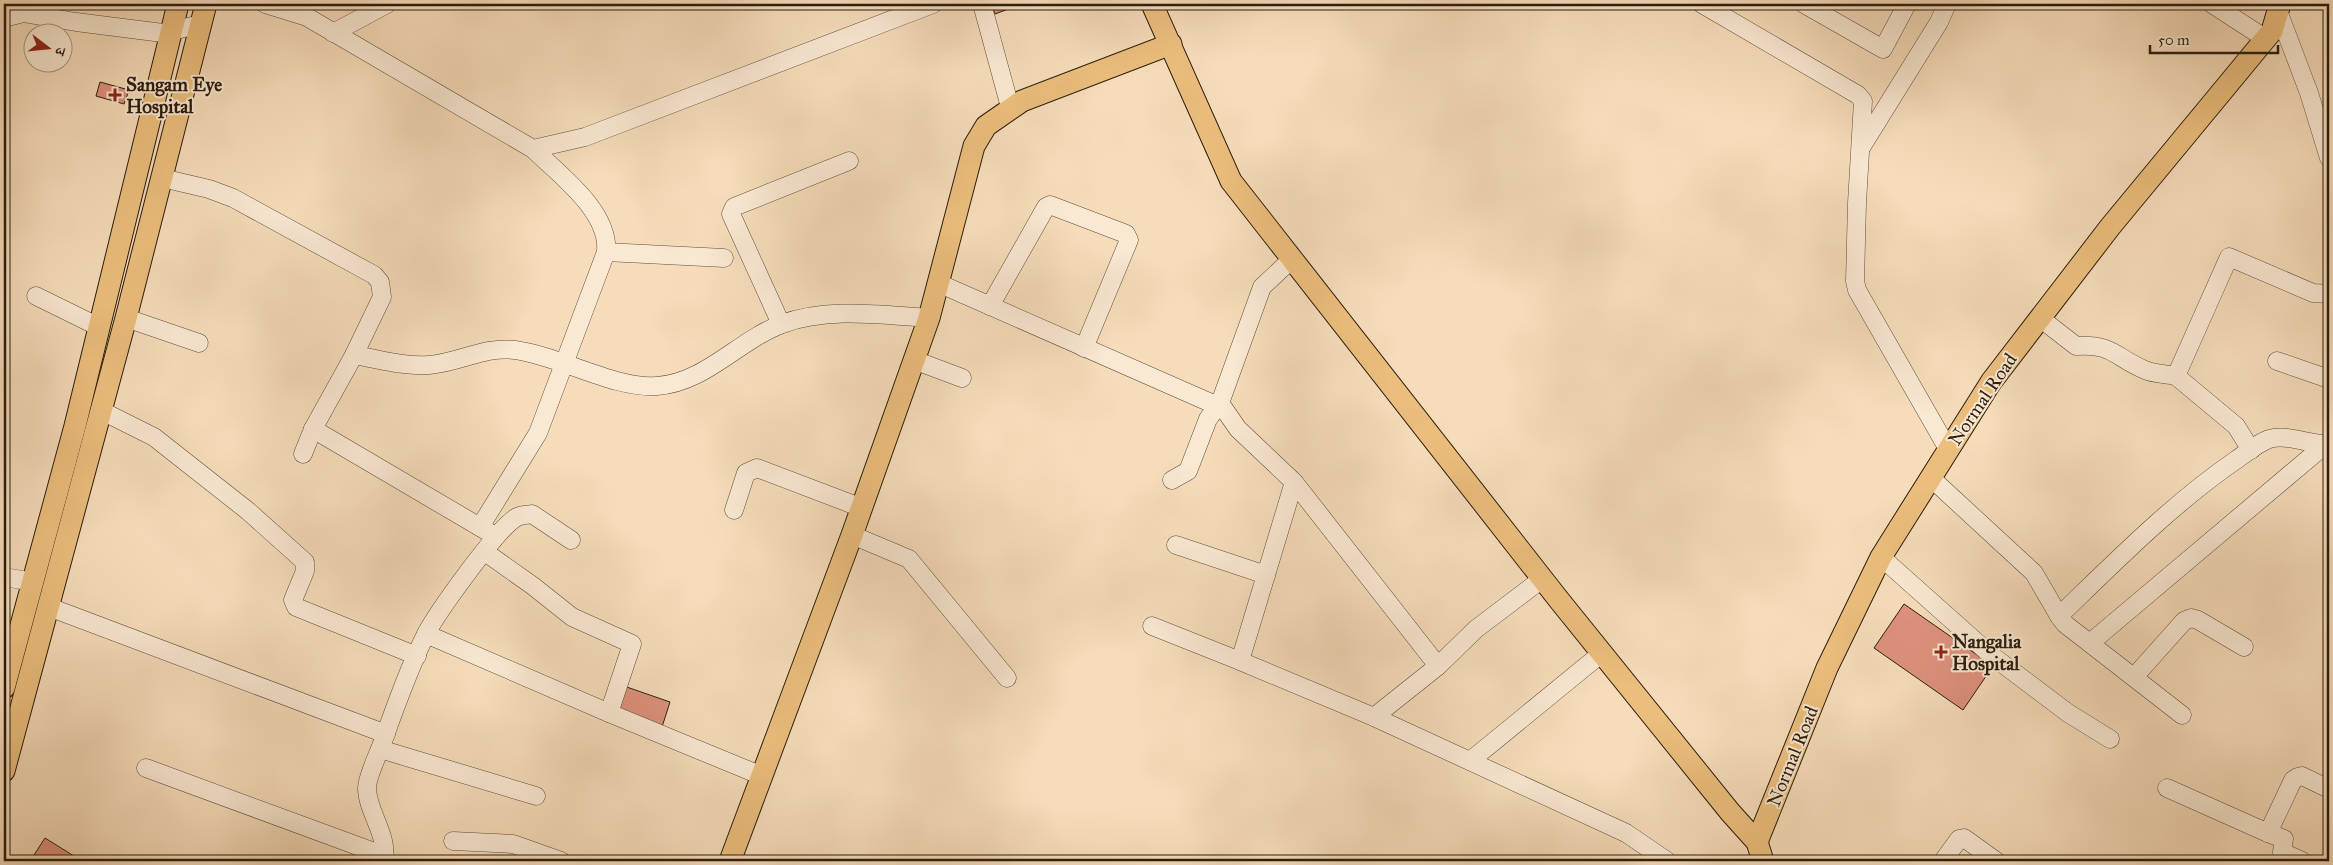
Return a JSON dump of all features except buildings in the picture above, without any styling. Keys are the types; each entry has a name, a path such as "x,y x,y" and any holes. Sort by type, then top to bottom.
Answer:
{"main road":[{"path":"4,688 34,582 178,4"},
{"path":"4,771 126,318 206,4"},
{"path":"1152,4 1230,181 1542,579 1760,851"},
{"name":"Normal Road","path":"1760,851 1827,668 1881,557 1991,382 2110,227 2266,39 2272,31 2279,8"},
{"path":"730,861 862,508 929,318 974,146 986,126 1022,100 1171,44"}],"street":[{"path":"265,4 307,18 533,150 584,198 602,226 607,241 606,252 538,433 480,527"},
{"path":"333,33 387,4"},
{"path":"533,150 585,137 933,4"},
{"path":"982,4 1010,107"},
{"path":"1702,4 1858,95 1863,101 1864,110 1857,203 1855,281 1857,290 1948,449"},
{"path":"1804,4 1883,49 1906,4"},
{"path":"1861,149 1939,22 1947,4"},
{"path":"2212,4 2266,39"},
{"path":"2279,8 2309,93 2329,158"},
{"path":"4,18 23,13 95,25 163,33 201,24"},
{"path":"781,324 731,214 731,210 734,207 849,161"},
{"path":"162,178 209,189 233,198 374,275 380,282 382,296 354,355 313,429 303,454"},
{"path":"990,306 1046,207 1054,205 1126,234 1129,240 1084,348"},
{"path":"606,252 724,258"},
{"path":"2176,376 2229,257 2313,293 2329,294"},
{"path":"1172,480 1188,471 1208,420 1220,403 1262,287 1292,260"},
{"path":"938,283 1211,403 1220,403"},
{"path":"36,296 99,326"},
{"path":"354,355 403,364 429,365 482,352 515,350 564,362 588,372 632,384 658,386 686,379 781,324 828,315 929,318"},
{"path":"126,318 199,342"},
{"path":"2040,318 2076,346 2093,345 2111,350 2145,370 2176,376 2236,426 2251,450"},
{"path":"914,360 962,378"},
{"path":"2277,360 2329,379"},
{"path":"1220,403 1238,429 1294,482 1438,666"},
{"path":"100,410 154,437 248,511 305,562 305,571 293,600 296,607 417,656"},
{"path":"313,429 497,537"},
{"path":"2059,616 2129,549 2217,473 2251,450 2269,439 2285,438 2327,444"},
{"path":"2090,643 2327,444"},
{"path":"734,510 746,473 757,468 862,508"},
{"path":"1930,478 2034,573 2059,616 2090,643 2182,715"},
{"path":"1240,661 1294,482"},
{"path":"384,859 380,834 371,809 367,786 426,634 462,580 506,526 518,517 532,514 570,540"},
{"path":"852,535 909,559 1007,678"},
{"path":"1176,545 1266,575"},
{"path":"485,552 572,617 632,644 609,713"},
{"path":"1881,557 1991,655 2068,713 2110,739"},
{"path":"4,577 34,582"},
{"path":"1374,717 1438,666 1476,629 1542,579"},
{"path":"49,607 383,741 536,796"},
{"path":"2134,677 2184,621 2191,618 2198,620 2244,647"},
{"path":"1152,626 1374,717 1626,833 1667,861"},
{"path":"426,634 609,713 762,776"},
{"path":"1470,761 1602,653"},
{"path":"146,768 384,859"},
{"path":"2268,833 2293,780 2298,776 2302,776 2329,789"},
{"path":"2168,788 2284,839 2282,852 2302,861"},
{"path":"1942,861 1958,839 1964,838 1996,861"},
{"path":"453,841 513,844 562,861"}],"place":[{"name":"Sangam Eye Hospital","path":"115,95"},
{"name":"Nangalia Hospital","path":"1941,652"}]}
